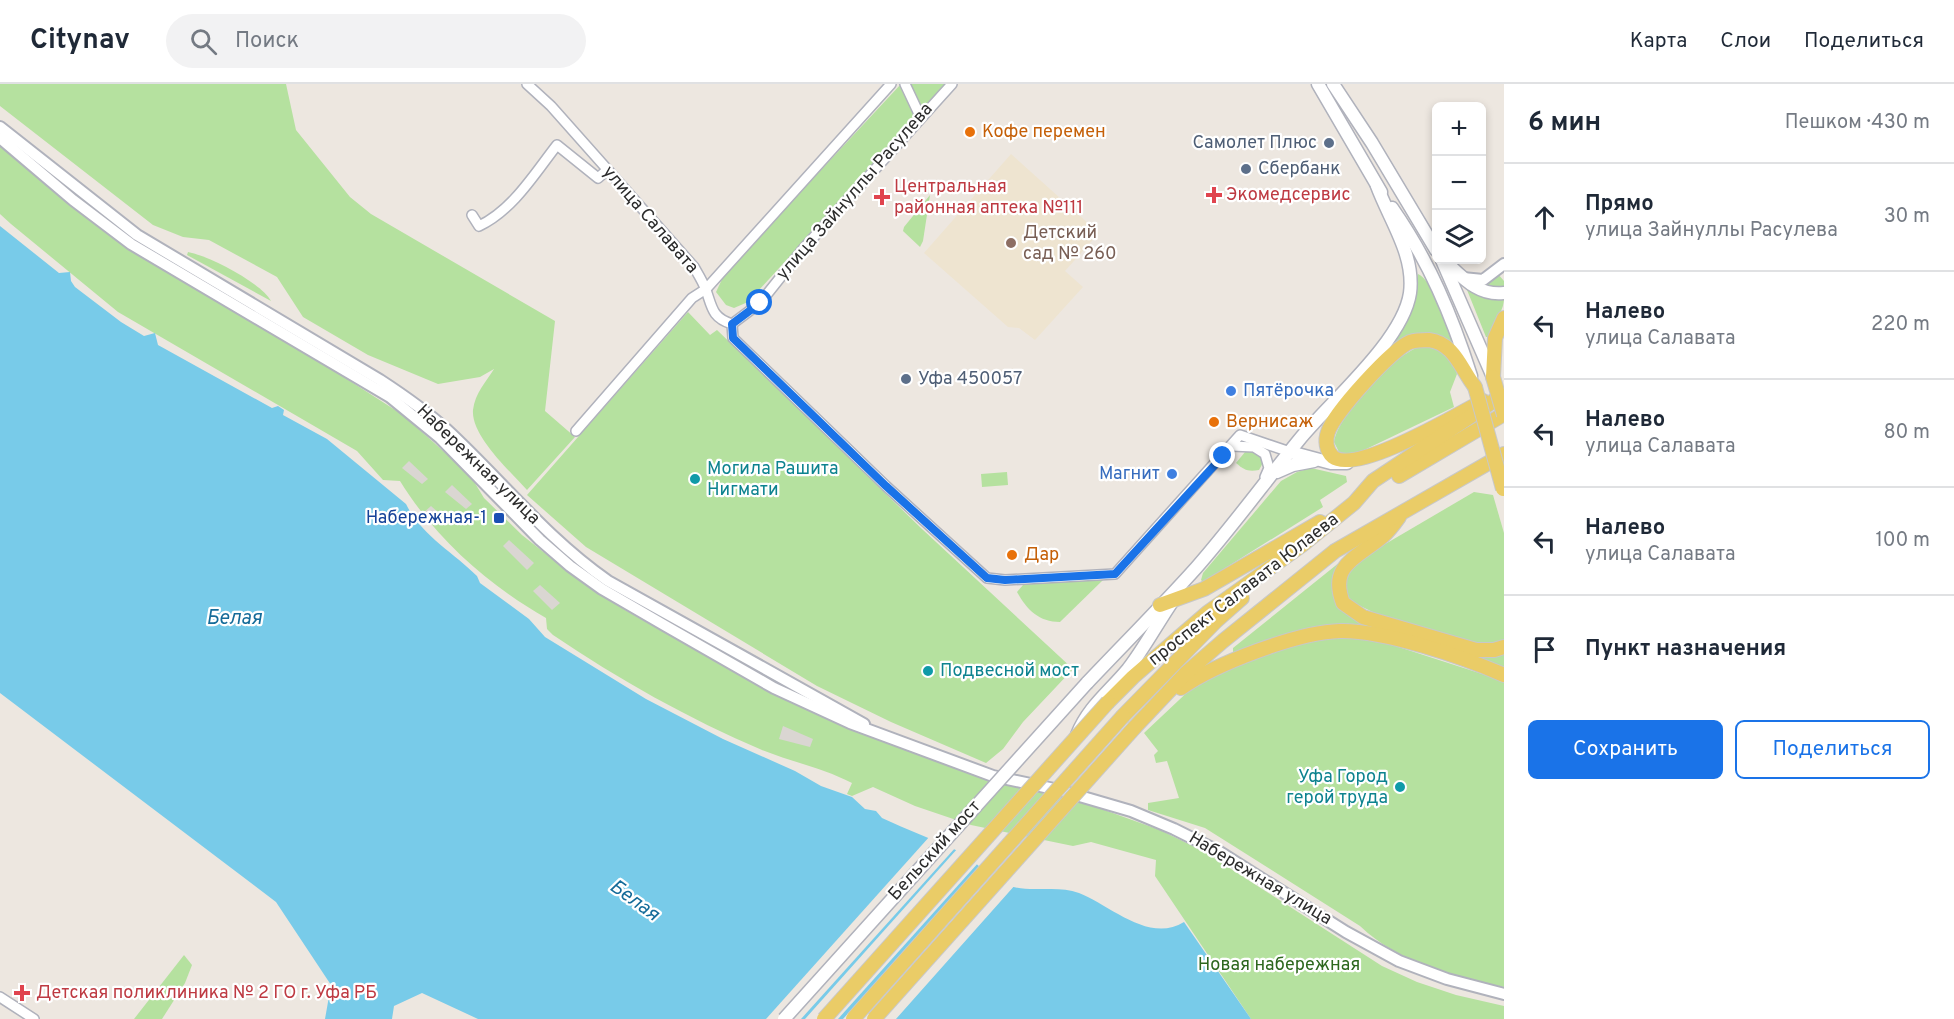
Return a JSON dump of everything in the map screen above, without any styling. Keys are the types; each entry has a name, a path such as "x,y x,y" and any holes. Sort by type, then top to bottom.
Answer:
{"main road":[{"path":"1318,84 1443,294 1466,370 1474,387 1504,490"},
{"path":"1333,84 1432,242"},
{"path":"1105,699 1146,645 1166,603 1249,505 1290,452 1388,340 1406,309 1411,275 1408,261 1377,186"},
{"path":"1166,603 1204,590 1504,415 1490,357 1445,264"},
{"path":"1447,264 1462,278 1483,291 1504,293"},
{"path":"1490,357 1504,318"},
{"path":"1354,460 1346,461 1332,456 1326,442 1328,431 1342,410 1398,349 1411,341 1431,341 1448,348 1466,370"},
{"path":"1290,452 1339,464 1354,460 1396,445 1504,392"},
{"path":"1354,503 1373,481 1504,392"},
{"path":"874,1019 1186,673 1286,588 1348,542 1504,454"},
{"path":"1274,473 1293,465 1322,461"},
{"name":"проспект Салавата Юлаева","path":"1105,699 1207,613 1302,545 1354,503"},
{"path":"1402,513 1384,536 1346,565 1339,584 1343,603 1363,617 1476,650 1494,650 1504,647"},
{"path":"853,1019 1123,716 1216,621 1302,545"},
{"name":"Бельский мост","path":"784,1019 1086,683 1166,603"},
{"path":"1155,707 1194,679 1227,663 1316,634 1339,631 1378,635 1504,675"},
{"name":"Бельский мост","path":"824,1019 1075,740 1105,699"}],"street":[{"name":"улица Салавата","path":"526,84 551,106 606,171 694,267 706,289 712,311 722,321 732,324 733,338 886,486 987,578 1005,580 1115,574 1240,435 1290,452"},
{"path":"576,431 692,298 706,289 891,84"},
{"path":"905,84 920,116"},
{"name":"улица Зайнуллы Расулева","path":"732,324 760,303 803,249 920,116 952,84"},
{"name":"Набережная улица","path":"0,127 136,235 413,402 446,429 547,532 576,558 608,581 874,731"},
{"name":"Набережная улица","path":"0,138 73,200 130,244 390,397 440,438 540,540 602,589 774,687 822,712 993,776 1069,792 1131,811 1174,829 1218,851 1346,932 1399,961 1447,979 1504,993"},
{"path":"472,215 479,226 489,221 518,195 557,145 598,178 606,171"},
{"path":"1462,278 1483,280 1500,267"},
{"path":"1232,446 1254,447 1265,454 1269,460 1266,474 1249,505"},
{"path":"0,997 34,1019"}],"shaded area":[{"name":"Детский сад № 260","path":"1011,154 1099,233 1065,271 1083,287 1035,340 1019,328 1008,327 924,253"},
{"path":"409,461 428,479 422,484 402,468"},
{"path":"452,485 472,504 466,509 445,492"},
{"path":"431,506 440,514 431,523 422,514"},
{"path":"509,540 534,563 527,570 503,546"},
{"path":"540,585 560,603 552,610 533,591"},
{"path":"783,726 813,739 810,747 779,739"}],"green space":[{"path":"0,84 286,84 296,130 350,197 371,214 555,321 545,411 575,437 527,490 493,453 478,431 474,420 473,410 476,398 494,369 480,377 438,384 368,355 303,317 277,277 209,240 183,237 153,225 0,106"},
{"path":"901,84 948,84 748,302 734,308 726,305 716,292 725,273"},
{"name":"Новая набережная","path":"0,145 127,249 311,356 403,415 470,475 484,498 522,535 584,584 625,610 771,693 827,719 990,780 1096,807 1160,830 1203,851 1382,966 1417,982 1456,995 1504,1006 1504,1019 1251,1019 1155,876 1156,860 1091,842 1073,846 971,825 915,806 873,787 852,796 847,794 852,783 735,738 628,683 553,635 547,629 546,618 483,575 446,541 400,481 383,480 357,451 118,312 11,224 0,214"},
{"path":"930,195 923,241 920,247 903,231"},
{"path":"188,252 208,259 245,278 271,301 187,255"},
{"path":"1418,274 1429,284 1434,293 1453,341 1451,343 1429,335 1416,335 1394,343 1412,310"},
{"path":"1498,274 1504,281 1504,289 1481,286"},
{"path":"1465,285 1504,298 1489,337 1486,337"},
{"path":"688,312 710,335 717,330 922,529 1073,669 1023,722 1003,749 986,763 891,722 817,686 586,547 527,495"},
{"path":"1422,346 1434,348 1444,354 1455,368 1457,374 1450,392 1454,407 1360,452 1346,455 1339,452 1334,442 1338,430 1357,401 1369,386 1397,360"},
{"path":"1245,452 1258,453 1264,461 1259,470 1246,470 1236,463"},
{"path":"1311,468 1346,476 1347,482 1320,500 1323,507 1203,582 1201,580 1203,573 1281,481 1297,472"},
{"path":"1007,472 1008,485 982,487 981,474"},
{"path":"1474,492 1493,495 1504,533 1504,640 1494,644 1478,644 1383,617 1348,600 1346,578 1358,560"},
{"path":"1340,562 1333,581 1335,598 1345,612 1363,623 1362,626 1233,653 1233,648"},
{"path":"1103,580 1060,622 1046,620 1034,614 1017,592 1023,585 1031,583"},
{"path":"1339,636 1377,640 1504,681 1504,987 1446,973 1409,959 1205,828 1148,810 1148,803 1179,798 1167,761 1156,763 1154,755 1158,751 1144,733 1196,684 1258,657 1317,639"},
{"path":"1471,654 1504,654 1504,668"},
{"path":"184,955 192,965 185,983 162,1019 134,1019"}],"water":[{"name":"Белая","path":"0,226 59,273 70,272 71,281 75,287 121,322 144,336 155,333 158,345 272,408 278,406 284,410 283,415 327,439 406,504 420,525 477,576 480,583 529,619 545,637 646,699 723,739 795,771 821,786 852,797 865,809 876,811 882,818 958,851 1007,885 1025,889 1070,890 1144,926 1171,928 1184,922 1251,1019 478,1019 422,993 394,1006 392,1019 325,1019 331,985 276,902 0,693"}],"pier":[{"path":"930,836 956,847 801,1019 766,1019"},
{"path":"958,848 979,862 838,1019 805,1019"},
{"path":"981,864 1006,881 1016,884 896,1019 843,1019"}],"place":[{"name":"Кофе перемен","path":"970,132"},
{"name":"Самолет Плюс","path":"1329,143"},
{"name":"Сбербанк","path":"1246,169"},
{"name":"Экомедсервис","path":"1214,195"},
{"name":"Центральная районная аптека №111","path":"882,197"},
{"name":"Детский сад № 260","path":"1011,243"},
{"name":"Уфа 450057","path":"906,379"},
{"name":"Пятёрочка","path":"1231,391"},
{"name":"Вернисаж","path":"1214,422"},
{"name":"Магнит","path":"1172,474"},
{"name":"Могила Рашита Нигмати","path":"695,479"},
{"name":"Набережная-1","path":"499,518"},
{"name":"Дар","path":"1012,555"},
{"name":"Подвесной мост","path":"928,671"},
{"name":"Уфа Город герой труда","path":"1400,787"},
{"name":"Детская поликлиника № 2 ГО г. Уфа РБ","path":"22,993"}],"route":[{"path":"760,303 732,324 733,338 886,486 987,578 1005,580 1115,574 1223,456"}]}
